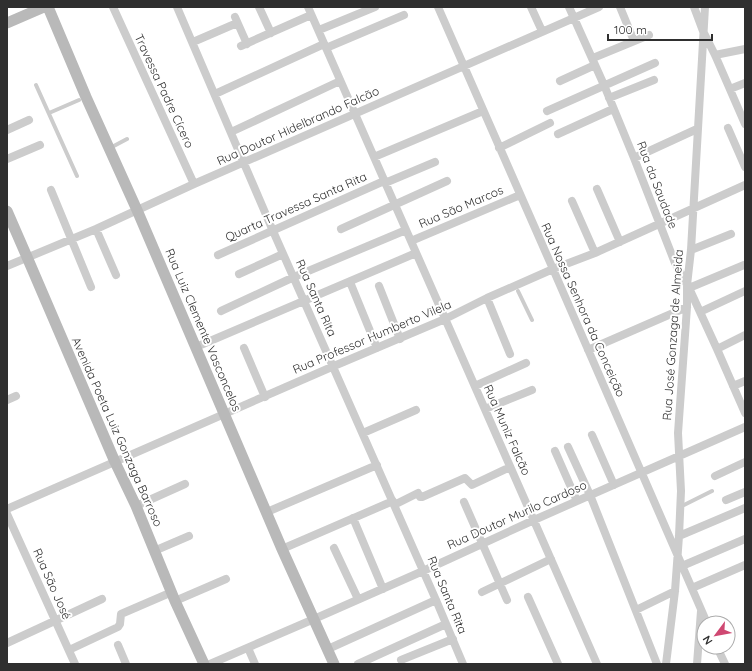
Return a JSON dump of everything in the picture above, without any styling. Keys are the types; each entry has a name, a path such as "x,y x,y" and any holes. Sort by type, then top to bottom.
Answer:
{"street":[{"path":"7,23 44,7"},
{"name":"Rua Luiz Clemente Vasconcelos","path":"48,7 82,99 109,148 137,210 282,549 334,664"},
{"name":"Travessa Padre Cícero","path":"113,7 194,184"},
{"name":"Rua Santa Rita","path":"177,7 283,254 334,366 464,664"},
{"path":"259,7 271,33"},
{"path":"193,42 236,20 244,45 271,33 318,7"},
{"path":"319,30 375,7"},
{"name":"Rua Nossa Senhora da Conceição","path":"438,7 703,615"},
{"path":"531,7 541,29"},
{"name":"Rua da Saudade","path":"570,7 610,98 675,263 688,286 745,413"},
{"name":"Rua Doutor Hidelbrando Falcão","path":"7,266 71,240 194,184 464,66 541,29 574,18 600,7"},
{"path":"620,7 634,41"},
{"path":"694,7 703,31 745,124"},
{"name":"Rua José Gonzaga de Almeida","path":"666,664 675,591 682,506 678,433 688,307 704,7"},
{"name":"Rua Muniz Falcão","path":"310,11 597,664"},
{"path":"215,94 325,46 404,15"},
{"path":"560,81 634,41 649,35"},
{"path":"715,55 745,49"},
{"path":"547,111 654,63"},
{"path":"610,98 654,80"},
{"path":"231,132 340,81"},
{"path":"730,89 745,83"},
{"path":"558,134 614,109"},
{"path":"374,157 483,111"},
{"path":"7,130 29,120"},
{"path":"499,148 550,124"},
{"path":"728,128 745,167"},
{"path":"634,158 697,129"},
{"path":"7,159 40,144"},
{"path":"385,182 435,162"},
{"name":"Quarta Travessa Santa Rita","path":"218,255 385,182"},
{"path":"341,229 447,182"},
{"name":"Rua Professor Humberto Vilela","path":"7,509 334,366 400,339 487,298 517,288 553,270 620,242 745,185"},
{"path":"597,189 620,242"},
{"path":"51,190 91,287"},
{"name":"Rua São Marcos","path":"411,241 520,195"},
{"path":"572,201 595,253"},
{"name":"Avenida Poeta Luiz Gonzaga Barroso","path":"7,211 204,664"},
{"path":"96,229 116,275"},
{"path":"221,311 294,277 406,230"},
{"path":"691,250 731,234"},
{"path":"196,347 305,302 416,253"},
{"path":"239,274 283,254"},
{"path":"688,286 744,265"},
{"path":"350,282 376,348"},
{"path":"379,286 400,339"},
{"path":"700,312 745,291"},
{"path":"487,298 510,354"},
{"path":"588,350 688,307"},
{"path":"717,349 745,335"},
{"path":"244,348 265,397"},
{"path":"474,386 526,363"},
{"path":"733,386 745,381"},
{"path":"485,409 532,390"},
{"path":"7,400 16,396"},
{"path":"363,433 416,410"},
{"name":"Rua Doutor Murilo Cardoso","path":"210,664 383,589 534,520 745,427"},
{"path":"592,435 614,485"},
{"path":"568,448 590,495 657,664"},
{"path":"554,451 577,501"},
{"path":"715,476 745,462"},
{"path":"267,512 377,464"},
{"path":"282,549 353,518 418,493 420,497 422,497 465,478 472,485 510,467"},
{"path":"136,506 185,484"},
{"path":"726,500 745,492"},
{"path":"464,502 507,600"},
{"path":"679,536 745,508"},
{"name":"Rua São José","path":"7,514 74,664"},
{"path":"353,518 383,589"},
{"path":"154,551 189,536"},
{"path":"682,566 745,539"},
{"path":"334,548 358,600"},
{"path":"482,592 551,559"},
{"path":"692,588 745,565"},
{"path":"69,650 118,627 120,624 121,614 226,579"},
{"path":"636,610 675,591"},
{"path":"528,597 558,664"},
{"path":"7,643 102,599"},
{"path":"328,649 436,600"},
{"path":"697,664 701,610"},
{"path":"358,664 446,624"},
{"path":"401,660 453,639"},
{"path":"118,645 126,664"},
{"path":"248,648 255,664"}],"lane":[{"path":"36,85 77,176"},
{"path":"49,114 82,99"},
{"path":"109,148 127,139"},
{"path":"517,288 532,320"},
{"path":"682,506 712,492"}]}
